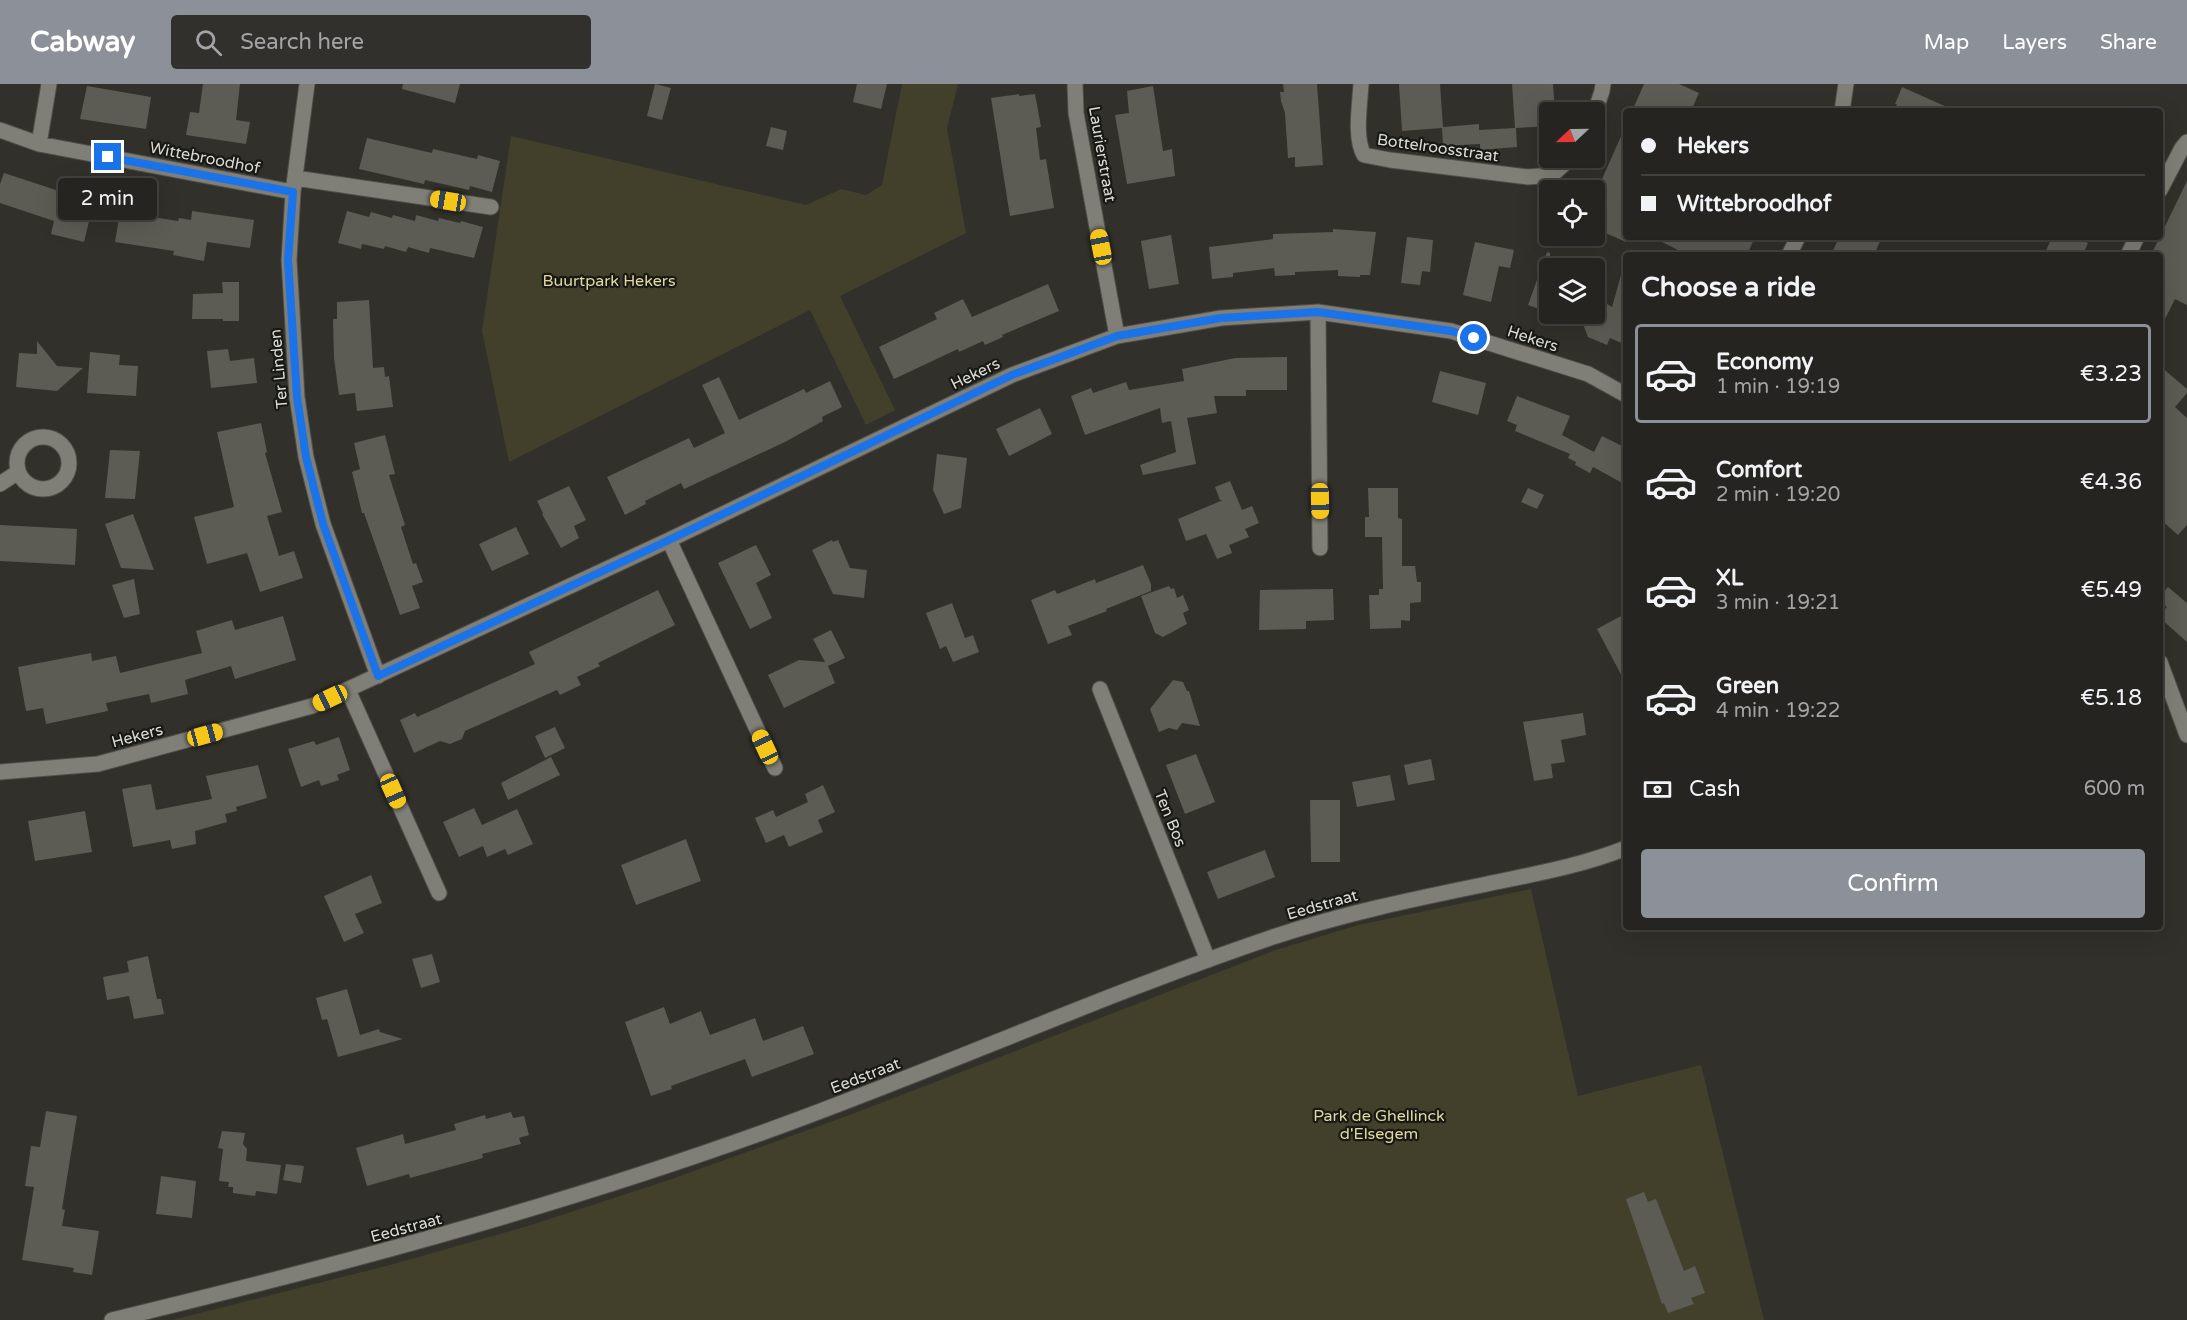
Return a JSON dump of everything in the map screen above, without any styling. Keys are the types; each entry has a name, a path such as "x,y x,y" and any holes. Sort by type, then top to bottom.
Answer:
{"street":[{"path":"39,144 49,84"},
{"name":"Ter Linden","path":"307,84 294,185 288,260 297,397 306,457 323,524 378,676"},
{"name":"Laurierstraat","path":"1075,84 1076,113 1117,336"},
{"name":"Bottelroosstraat","path":"1361,84 1359,134 1360,147 1364,154 1390,160 1528,177 1552,175 1560,168"},
{"path":"1598,102 1603,84"},
{"path":"1842,108 1846,84"},
{"name":"Wittebroodhof","path":"0,130 39,144 294,185 491,207"},
{"path":"2163,184 2187,142"},
{"path":"1318,312 1320,548"},
{"name":"Hekers","path":"0,771 98,764 312,706 669,540 1012,375 1117,336 1221,318 1318,312 1451,331 1588,374 1623,393"},
{"path":"0,484 18,472"},
{"path":"669,540 775,768"},
{"path":"2163,670 2187,735"},
{"name":"Ten Bos","path":"1100,689 1208,960"},
{"path":"348,690 439,893"},
{"name":"Eedstraat","path":"112,1320 398,1248 524,1212 664,1167 850,1100 1272,937 1355,912 1568,868 1623,849"}],"green space":[{"name":"Buurtpark Hekers","path":"902,84 958,84 947,128 966,233 840,296 895,410 866,425 810,310 509,462 482,331 511,136 806,205 841,189 866,195 882,185"},
{"name":"Park de Ghellinck d'Elsegem","path":"1531,889 1578,1096 1701,1065 1764,1320 172,1320 390,1265 528,1226 669,1180 855,1113 1276,950 1358,925"}],"building":[{"path":"203,84 240,84 236,120 250,122 246,144 186,135 190,112 199,113"},
{"path":"403,84 460,84 455,103 402,89"},
{"path":"655,84 671,88 662,120 647,116"},
{"path":"857,84 887,84 881,109 853,102"},
{"path":"1283,84 1317,84 1323,165 1295,167 1295,157 1288,158 1285,113 1280,92 1284,92"},
{"path":"1399,84 1440,84 1443,127 1479,124 1479,130 1515,128 1512,84 1553,84 1554,102 1539,102 1539,127 1516,128 1517,147 1480,150 1480,144 1443,146 1442,128 1402,131"},
{"path":"1644,84 1679,84 1699,93 1692,108 1633,108"},
{"path":"87,86 151,97 146,129 80,119"},
{"path":"1153,86 1163,151 1172,149 1175,176 1127,184 1115,115 1129,113 1127,91"},
{"path":"1902,87 1949,108 1895,108 1897,104 1895,104"},
{"path":"1019,94 1019,96 1035,94 1041,127 1036,128 1040,160 1046,159 1054,208 1010,216 991,98"},
{"path":"771,127 787,131 783,150 766,146"},
{"path":"1623,132 1623,240 1626,242 1605,233 1605,180 1602,180"},
{"path":"367,138 432,153 433,149 477,159 478,155 500,161 492,192 470,186 469,190 425,180 424,184 359,169"},
{"path":"4,173 59,191 60,188 82,193 80,202 93,205 84,242 51,234 54,221 0,203 0,184"},
{"path":"2187,181 2187,305 2175,299 2163,323 2163,252 2152,252 2158,240 2163,240 2163,230"},
{"path":"192,211 254,220 250,248 207,242 204,261 173,255 174,251 115,242 120,212 178,221 179,218 191,220"},
{"path":"347,211 369,217 371,212 392,218 393,215 415,221 416,215 438,221 439,218 460,223 461,221 483,227 474,258 430,248 429,253 408,247 406,252 385,246 384,249 362,244 361,249 338,243"},
{"path":"1333,229 1376,232 1370,275 1338,276 1338,270 1295,272 1295,275 1275,276 1274,268 1233,273 1233,277 1212,279 1209,247 1273,239 1273,234 1333,232"},
{"path":"1171,235 1179,284 1149,289 1141,241"},
{"path":"1407,237 1433,240 1430,272 1422,271 1420,285 1401,283"},
{"path":"1658,240 1754,240 1748,252 1682,252"},
{"path":"1838,240 1881,240 1875,252 1832,252"},
{"path":"2051,240 2081,240 2088,243 2084,252 2045,252"},
{"path":"1475,242 1514,250 1510,268 1499,266 1491,302 1463,295"},
{"path":"1547,252 1550,253 1550,258 1545,258"},
{"path":"1539,274 1539,309 1528,305"},
{"path":"1621,275 1623,275 1623,344 1610,338 1607,345 1588,337 1583,324 1605,324 1607,304 1612,307"},
{"path":"222,282 239,282 239,321 192,319 193,294 223,293"},
{"path":"1048,284 1059,311 1002,335 1003,337 985,345 983,341 959,352 958,349 894,379 879,347 937,319 934,313 963,299 972,317"},
{"path":"369,300 373,368 384,367 385,377 389,376 393,407 357,411 355,393 339,395 334,358 333,319 337,319 337,302"},
{"path":"37,341 57,366 83,368 57,391 16,387 19,353 37,354"},
{"path":"228,349 230,361 254,358 257,383 211,388 207,351"},
{"path":"90,352 120,355 119,365 138,366 136,396 87,393"},
{"path":"1287,357 1287,390 1246,390 1246,396 1214,396 1217,413 1187,418 1196,464 1143,475 1140,465 1176,452 1171,421 1162,423 1160,408 1085,435 1071,396 1091,388 1093,393 1126,382 1129,390 1184,381 1182,369 1235,358"},
{"path":"2163,369 2187,389 2187,393 2175,407 2187,418 2187,525 2178,535 2163,522"},
{"path":"1440,371 1486,383 1478,415 1432,402"},
{"path":"719,377 739,420 804,389 806,393 830,381 842,407 822,417 823,421 785,442 684,489 681,483 645,501 646,504 625,515 607,477 689,438 694,448 725,433 702,385"},
{"path":"1517,396 1570,416 1562,435 1594,452 1602,436 1623,446 1623,483 1593,467 1590,473 1575,465 1576,462 1568,458 1570,454 1515,431 1517,425 1507,421"},
{"path":"1040,408 1052,434 1009,456 996,429"},
{"path":"261,423 267,452 265,453 282,512 267,516 279,556 294,551 303,578 260,592 247,553 207,564 194,517 234,507 217,432"},
{"path":"385,435 395,474 389,475 405,525 401,527 413,564 416,563 423,582 412,586 420,608 400,615 364,513 362,513 352,472 360,469 354,443"},
{"path":"110,450 140,451 135,499 105,498"},
{"path":"937,454 967,458 961,508 944,514 933,490"},
{"path":"1230,481 1242,510 1252,506 1259,523 1245,529 1249,537 1229,545 1232,553 1217,559 1206,534 1186,541 1178,519 1223,500 1220,500 1215,487"},
{"path":"569,486 586,520 574,526 579,538 561,548 537,501"},
{"path":"1368,488 1398,488 1398,518 1402,519 1402,566 1415,566 1417,582 1421,582 1421,602 1410,603 1410,621 1401,620 1401,628 1370,629 1369,595 1379,595 1379,589 1383,589 1382,537 1365,537 1365,517 1369,517"},
{"path":"1528,488 1544,495 1537,509 1521,502"},
{"path":"133,514 154,570 121,568 105,524"},
{"path":"0,525 77,529 75,565 0,561"},
{"path":"516,527 529,554 492,571 479,544"},
{"path":"832,540 833,542 838,540 850,568 867,570 864,598 833,594 812,550"},
{"path":"756,545 771,575 756,583 772,618 750,629 718,563"},
{"path":"1143,565 1151,584 1151,591 1068,626 1072,635 1048,644 1031,600 1055,590 1057,594 1095,579 1096,583"},
{"path":"134,579 140,614 124,618 112,585"},
{"path":"1169,586 1171,589 1174,588 1177,598 1183,595 1189,610 1183,613 1187,624 1163,637 1155,633 1141,596"},
{"path":"2168,587 2187,603 2187,642 2163,621 2163,611 2167,607 2163,604 2163,593"},
{"path":"1333,589 1334,620 1306,621 1306,629 1259,630 1260,590"},
{"path":"658,590 675,625 598,663 600,666 577,677 581,685 560,695 557,690 465,731 462,739 450,744 440,741 414,753 400,720 415,713 417,717 535,664 529,652"},
{"path":"952,603 965,638 973,635 979,652 953,662 946,646 940,649 926,613"},
{"path":"283,616 296,660 235,679 231,666 185,680 188,694 151,703 149,694 106,703 108,711 46,724 43,708 26,711 18,667 91,653 92,661 116,656 120,673 202,653 196,631 232,620 235,630"},
{"path":"1621,616 1623,620 1623,678 1597,629"},
{"path":"831,630 845,658 828,666 835,683 784,708 768,675 799,660 825,662 813,639"},
{"path":"1173,680 1183,682 1189,691 1200,726 1182,723 1177,730 1169,728 1159,732 1150,709"},
{"path":"1583,713 1586,735 1561,740 1565,762 1551,764 1553,778 1534,781 1523,722"},
{"path":"555,727 565,748 545,758 535,736"},
{"path":"339,737 350,770 337,775 339,780 321,786 319,780 301,787 288,749 314,741 316,745"},
{"path":"1196,754 1215,802 1185,814 1166,765"},
{"path":"551,757 560,775 508,800 501,783"},
{"path":"1431,759 1435,780 1408,785 1404,765"},
{"path":"258,765 267,798 236,807 237,811 225,814 227,822 195,831 196,844 172,849 170,840 133,847 122,789 151,784 156,810 212,799 206,776"},
{"path":"1390,775 1395,800 1357,807 1352,782"},
{"path":"823,785 835,812 818,820 823,832 789,847 784,835 766,843 755,818 773,810 776,817 808,802 805,794"},
{"path":"1310,800 1340,800 1340,862 1311,862"},
{"path":"474,808 482,825 517,809 533,844 508,855 505,849 487,857 483,846 459,857 443,822"},
{"path":"85,811 92,852 35,861 28,821"},
{"path":"686,839 701,881 636,905 621,865"},
{"path":"1265,850 1275,877 1218,899 1207,872"},
{"path":"371,875 382,903 355,914 364,933 344,942 324,896"},
{"path":"432,954 440,982 421,988 412,959"},
{"path":"148,956 157,999 161,999 164,1014 134,1019 129,996 107,1000 103,977 129,972 127,961"},
{"path":"347,989 360,1035 379,1029 380,1032 403,1039 338,1057 327,1019 322,1020 316,998"},
{"path":"664,1007 670,1024 701,1011 710,1035 755,1018 763,1041 803,1026 814,1054 752,1077 745,1059 671,1086 672,1089 651,1096 625,1022"},
{"path":"46,1111 77,1116 62,1209 65,1210 62,1226 99,1231 92,1275 73,1272 74,1268 22,1260 34,1187 25,1186 31,1146 40,1147"},
{"path":"511,1112 513,1118 524,1116 529,1135 519,1138 521,1144 482,1154 483,1158 410,1178 409,1174 367,1186 356,1148 403,1134 405,1144 456,1130 454,1124 485,1115 486,1119"},
{"path":"222,1131 245,1133 243,1144 247,1149 246,1161 281,1165 277,1194 256,1191 255,1196 233,1193 233,1187 228,1187 229,1182 219,1181 223,1149 218,1148"},
{"path":"286,1164 304,1166 301,1183 283,1180"},
{"path":"161,1176 196,1181 192,1218 156,1214"},
{"path":"1644,1192 1648,1202 1656,1199 1684,1271 1695,1266 1705,1293 1691,1298 1694,1304 1668,1313 1664,1303 1662,1304 1626,1199"}],"route":[{"path":"108,157 293,192 288,260 297,397 306,457 323,524 378,676 669,540 1012,375 1117,336 1221,318 1318,312 1451,331 1474,338"}]}
